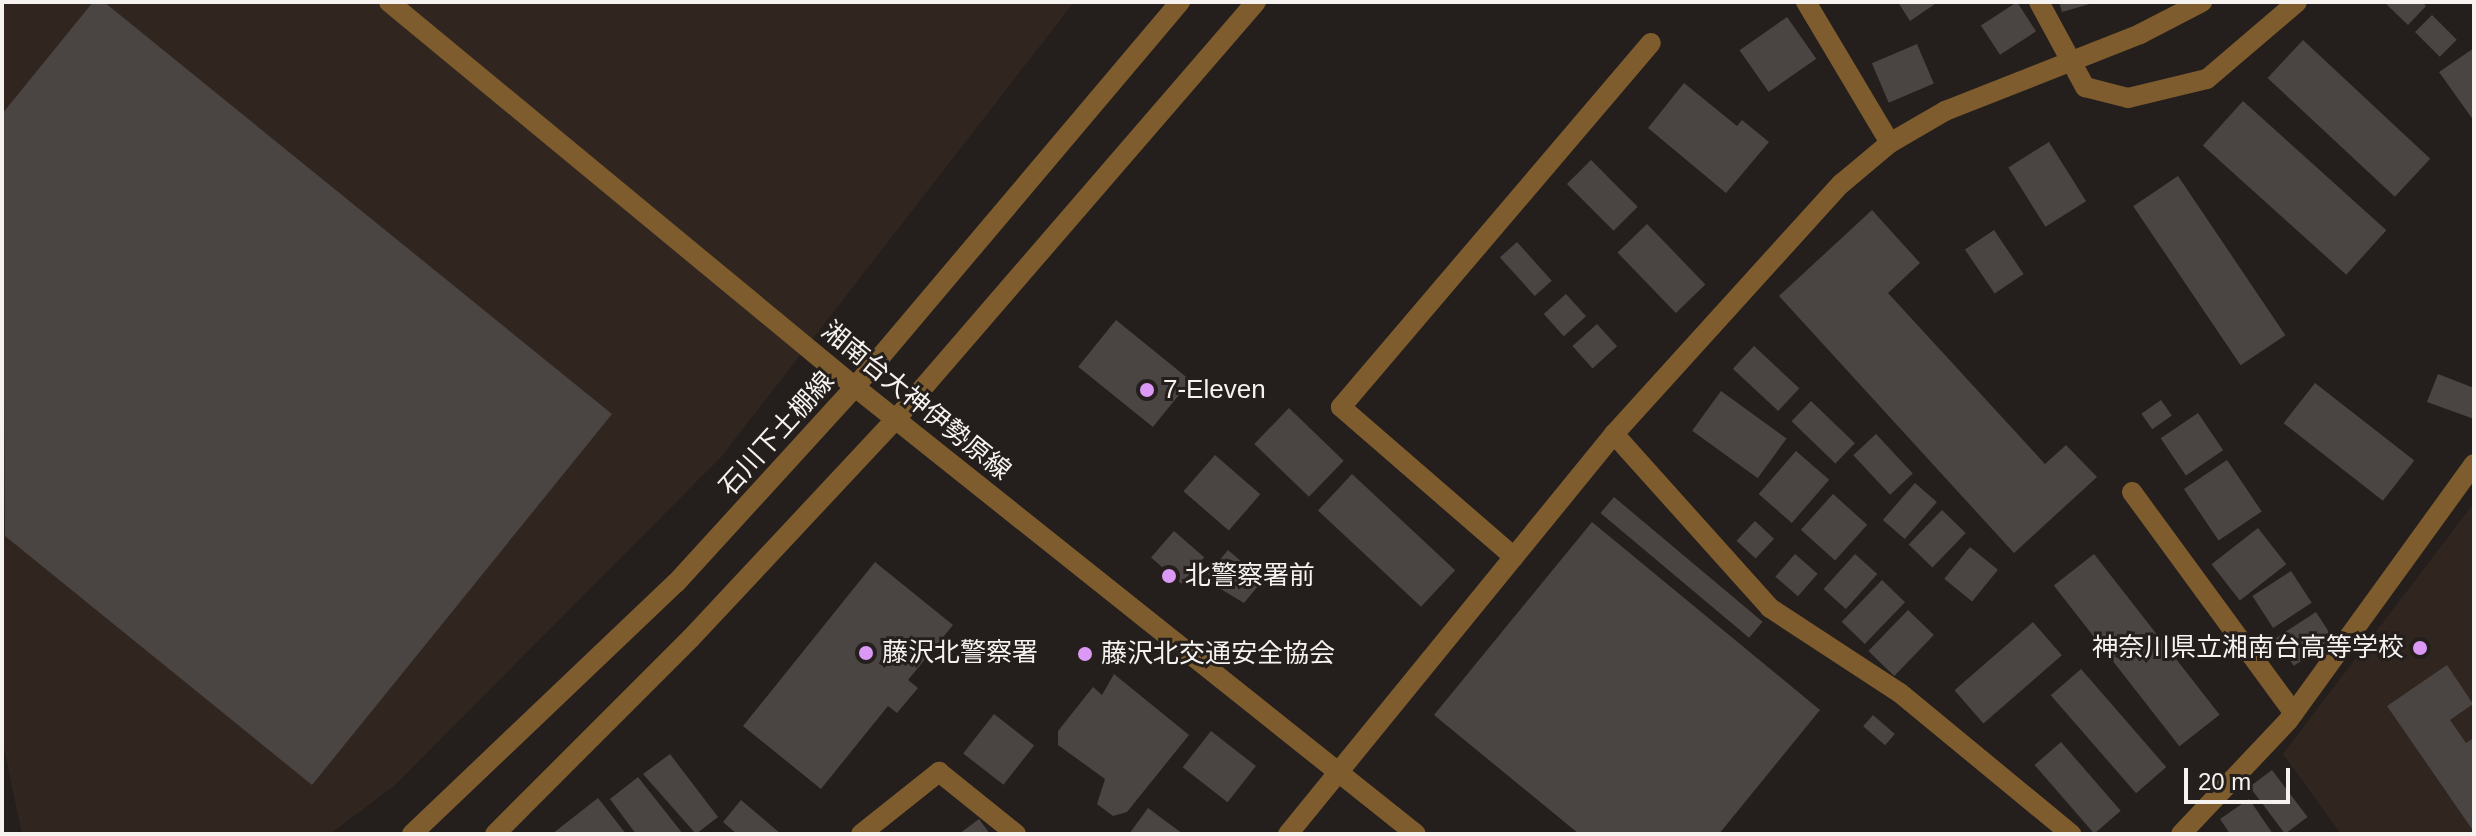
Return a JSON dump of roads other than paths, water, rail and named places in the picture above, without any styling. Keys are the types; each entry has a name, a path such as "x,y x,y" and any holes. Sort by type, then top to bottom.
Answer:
{"street":[{"name":"湘南台大神伊勢原線","path":"389,2 855,387 1416,834"},
{"name":"石川下土棚線","path":"412,834 676,583 855,387 1180,2"},
{"path":"498,833 896,419 1256,2"},
{"path":"1806,2 1890,143"},
{"path":"2039,2 2067,63 2085,87 2128,98 2158,96 2235,61 2297,2"},
{"path":"1288,834 1337,770 1614,434 1841,184 1890,143 1979,95 2067,63 2202,2"},
{"path":"1514,557 1341,407 1651,43"},
{"path":"1614,434 1770,608 1900,693 2071,834"},
{"path":"2181,834 2294,713 2474,464"},
{"path":"2132,492 2294,713"},
{"path":"861,834 939,772 1016,834"}],"place":[{"name":"7-Eleven","path":"1147,390"},
{"name":"北警察署前","path":"1169,576"},
{"name":"神奈川県立湘南台高等学校","path":"2420,648"},
{"name":"藤沢北警察署","path":"866,653"},
{"name":"藤沢北交通安全協会","path":"1085,654"}]}
